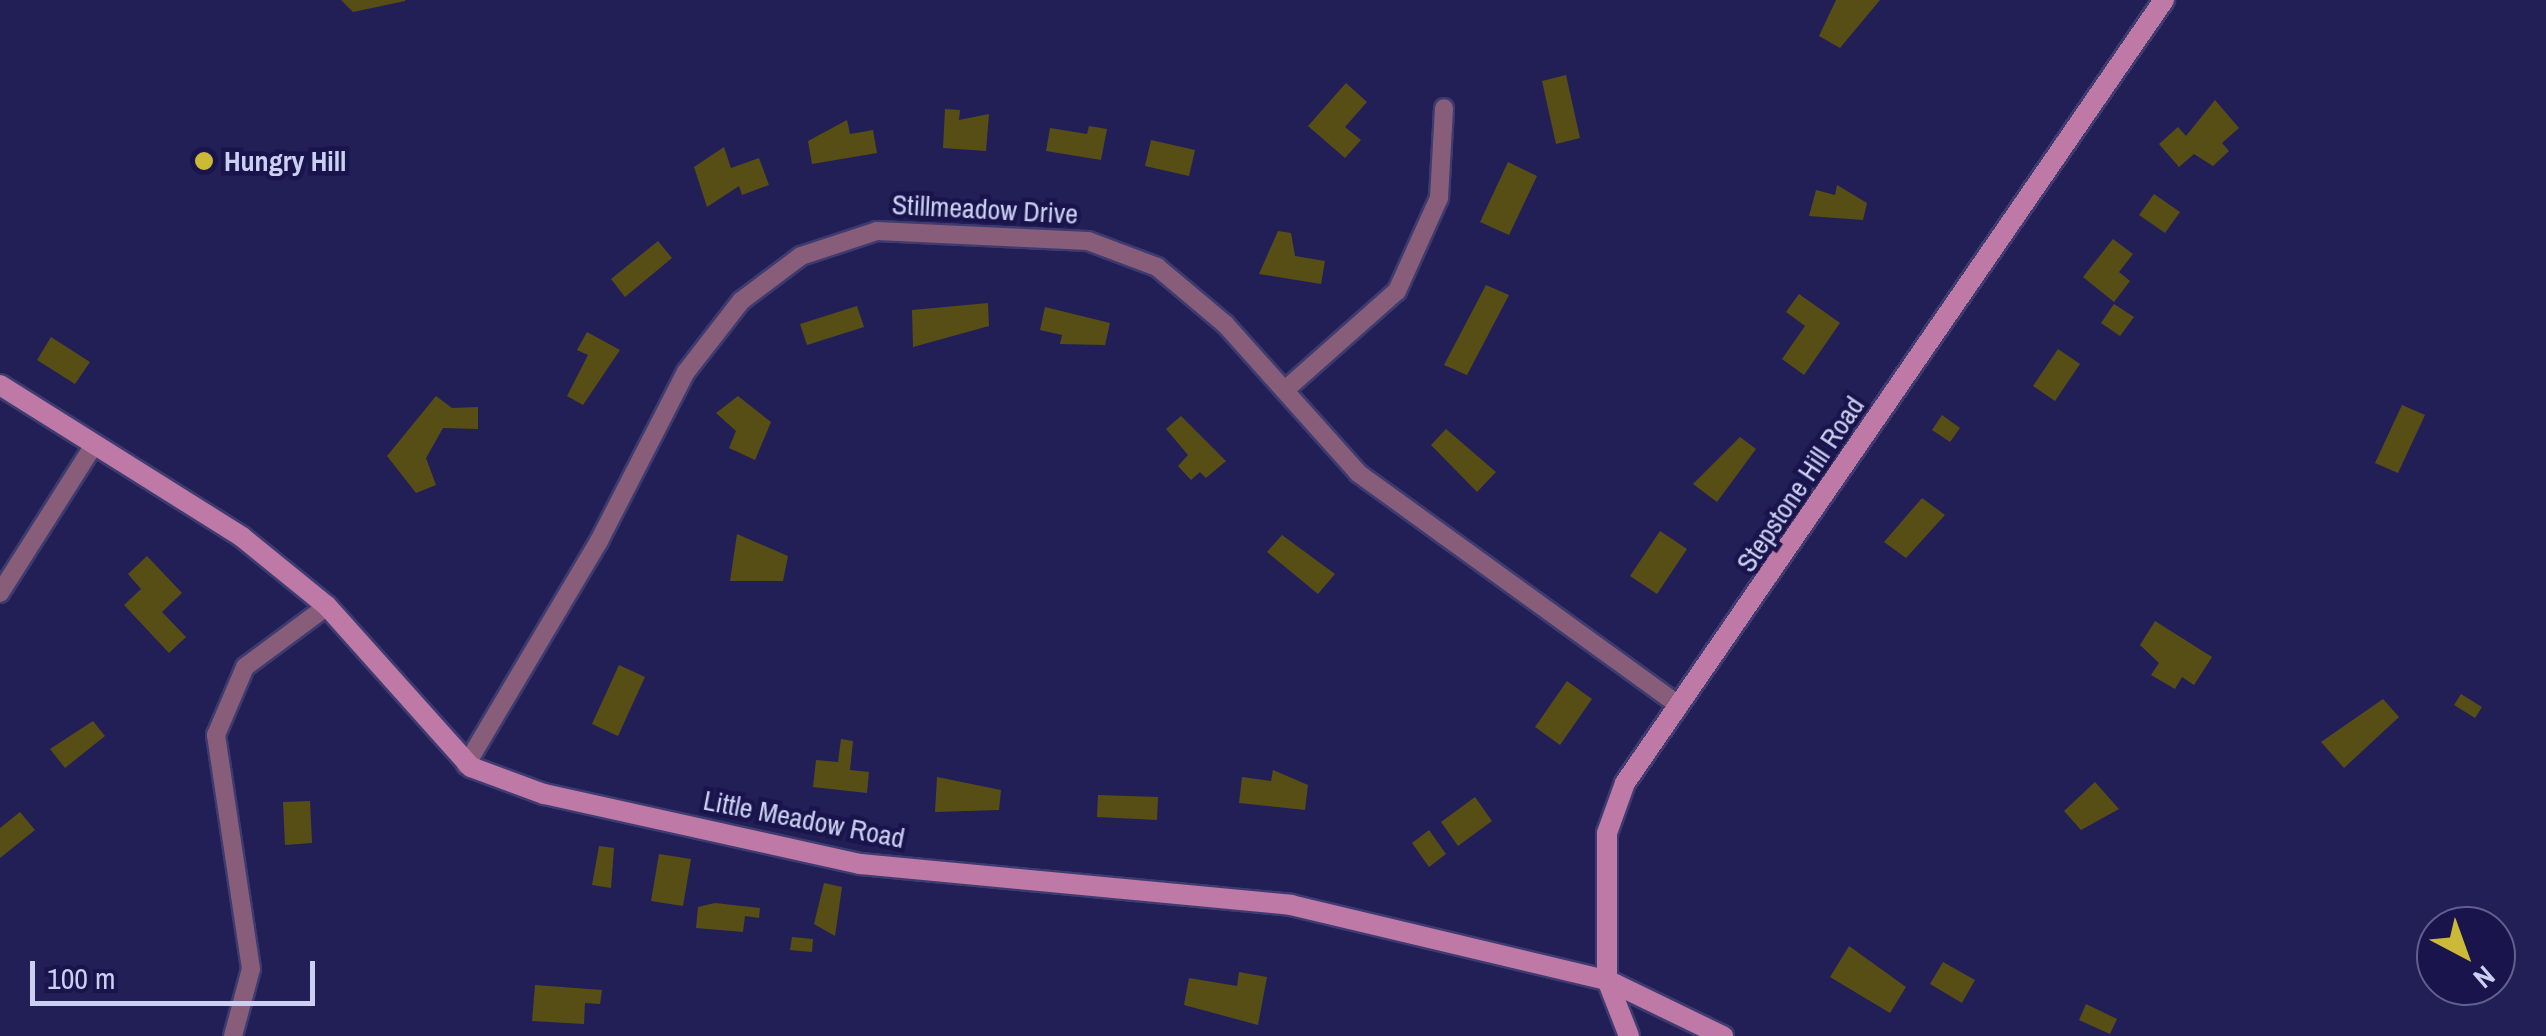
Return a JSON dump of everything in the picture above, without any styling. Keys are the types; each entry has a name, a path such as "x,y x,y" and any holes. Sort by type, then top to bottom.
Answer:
{"street":[{"name":"Stepstone Hill Road","path":"1629,1036 1607,980 1607,833 1625,784 2164,0"},
{"path":"1284,390 1397,292 1440,198 1444,108"},
{"name":"Stillmeadow Drive","path":"466,765 554,623 686,372 741,301 800,256 878,230 1088,242 1156,267 1284,390 1358,473 1678,705"},
{"name":"Little Meadow Road","path":"0,386 92,448 242,537 327,606 466,765 544,794 860,864 1224,894 1607,980 1723,1036"},
{"path":"0,593 92,448"},
{"path":"233,1036 252,969 216,735 245,666 327,606"}],"building":[{"path":"341,0 405,0 405,1 353,12"},
{"path":"1836,0 1880,0 1840,48 1819,36"},
{"path":"1566,75 1580,138 1556,144 1542,81"},
{"path":"1346,83 1367,102 1345,127 1361,140 1345,158 1308,126"},
{"path":"2215,100 2239,128 2222,143 2229,151 2213,166 2194,154 2179,167 2159,144 2178,127 2186,136"},
{"path":"945,109 960,110 959,120 989,114 986,151 943,148"},
{"path":"847,120 850,134 873,130 877,153 812,164 808,141"},
{"path":"1089,126 1107,129 1101,160 1046,151 1050,128 1087,134"},
{"path":"1151,140 1195,150 1189,176 1145,166"},
{"path":"724,147 731,168 759,158 769,185 742,195 739,186 707,207 694,167"},
{"path":"1508,162 1537,176 1509,235 1480,222"},
{"path":"1837,185 1867,203 1863,220 1809,216 1816,190 1835,195"},
{"path":"2154,194 2180,212 2165,233 2139,215"},
{"path":"1278,231 1291,233 1295,256 1325,261 1321,284 1259,274"},
{"path":"2113,239 2133,254 2119,272 2130,281 2114,302 2083,277"},
{"path":"658,241 672,258 625,297 611,279"},
{"path":"1486,285 1509,295 1467,375 1444,365"},
{"path":"1799,294 1840,323 1804,375 1782,359 1805,326 1786,312"},
{"path":"988,303 989,326 913,347 912,310"},
{"path":"2114,304 2134,317 2120,336 2101,323"},
{"path":"857,306 864,327 807,345 800,324"},
{"path":"1045,307 1110,323 1105,345 1060,344 1062,335 1040,330"},
{"path":"587,332 620,350 583,405 567,396 588,355 577,350"},
{"path":"51,337 90,362 75,384 37,360"},
{"path":"2058,349 2080,364 2055,401 2033,386"},
{"path":"436,396 452,408 478,407 478,429 443,428 426,458 436,485 416,493 387,456"},
{"path":"738,396 771,422 755,460 729,448 736,431 716,413"},
{"path":"2402,405 2425,415 2398,473 2375,463"},
{"path":"1942,415 1960,428 1950,442 1932,430"},
{"path":"1181,416 1226,461 1206,478 1200,472 1191,480 1178,466 1188,455 1166,429"},
{"path":"1446,429 1496,472 1477,492 1431,445"},
{"path":"1740,437 1756,449 1717,502 1693,484"},
{"path":"1922,498 1945,515 1906,558 1884,542"},
{"path":"1660,531 1687,549 1657,594 1630,576"},
{"path":"737,534 788,556 783,581 730,581"},
{"path":"1282,535 1335,574 1318,594 1267,552"},
{"path":"147,556 182,593 162,612 186,637 169,653 124,605 141,589 128,574"},
{"path":"2155,621 2212,657 2194,685 2182,677 2175,689 2151,675 2159,663 2140,645"},
{"path":"619,665 645,677 618,736 592,724"},
{"path":"1567,681 1592,699 1560,745 1535,727"},
{"path":"2461,694 2482,707 2475,718 2454,705"},
{"path":"2383,699 2399,717 2344,768 2321,742"},
{"path":"93,721 105,736 65,768 50,749"},
{"path":"841,739 853,741 850,770 869,772 867,793 813,787 816,760 838,762"},
{"path":"1273,770 1308,785 1305,810 1239,803 1242,777 1271,781"},
{"path":"937,777 1001,790 999,810 935,812"},
{"path":"2095,782 2119,809 2081,830 2064,811"},
{"path":"1098,795 1158,797 1157,820 1097,817"},
{"path":"1475,797 1492,821 1458,846 1441,822"},
{"path":"310,801 312,843 285,845 283,802"},
{"path":"20,812 35,830 0,858 0,828"},
{"path":"1429,830 1446,854 1429,867 1412,843"},
{"path":"599,846 614,848 611,888 592,885"},
{"path":"659,854 691,859 683,906 651,901"},
{"path":"824,883 842,887 835,936 814,924"},
{"path":"715,903 760,908 759,918 745,916 743,932 696,928 698,907"},
{"path":"792,937 813,939 812,952 790,950"},
{"path":"1849,946 1906,987 1890,1013 1830,977"},
{"path":"1943,962 1975,980 1962,1003 1930,984"},
{"path":"1239,972 1267,977 1258,1025 1184,1005 1189,978 1237,986"},
{"path":"535,985 602,990 600,1004 585,1003 584,1024 532,1021"},
{"path":"2086,1004 2117,1019 2110,1034 2079,1020"}],"place":[{"name":"Hungry Hill","path":"204,161"}]}
